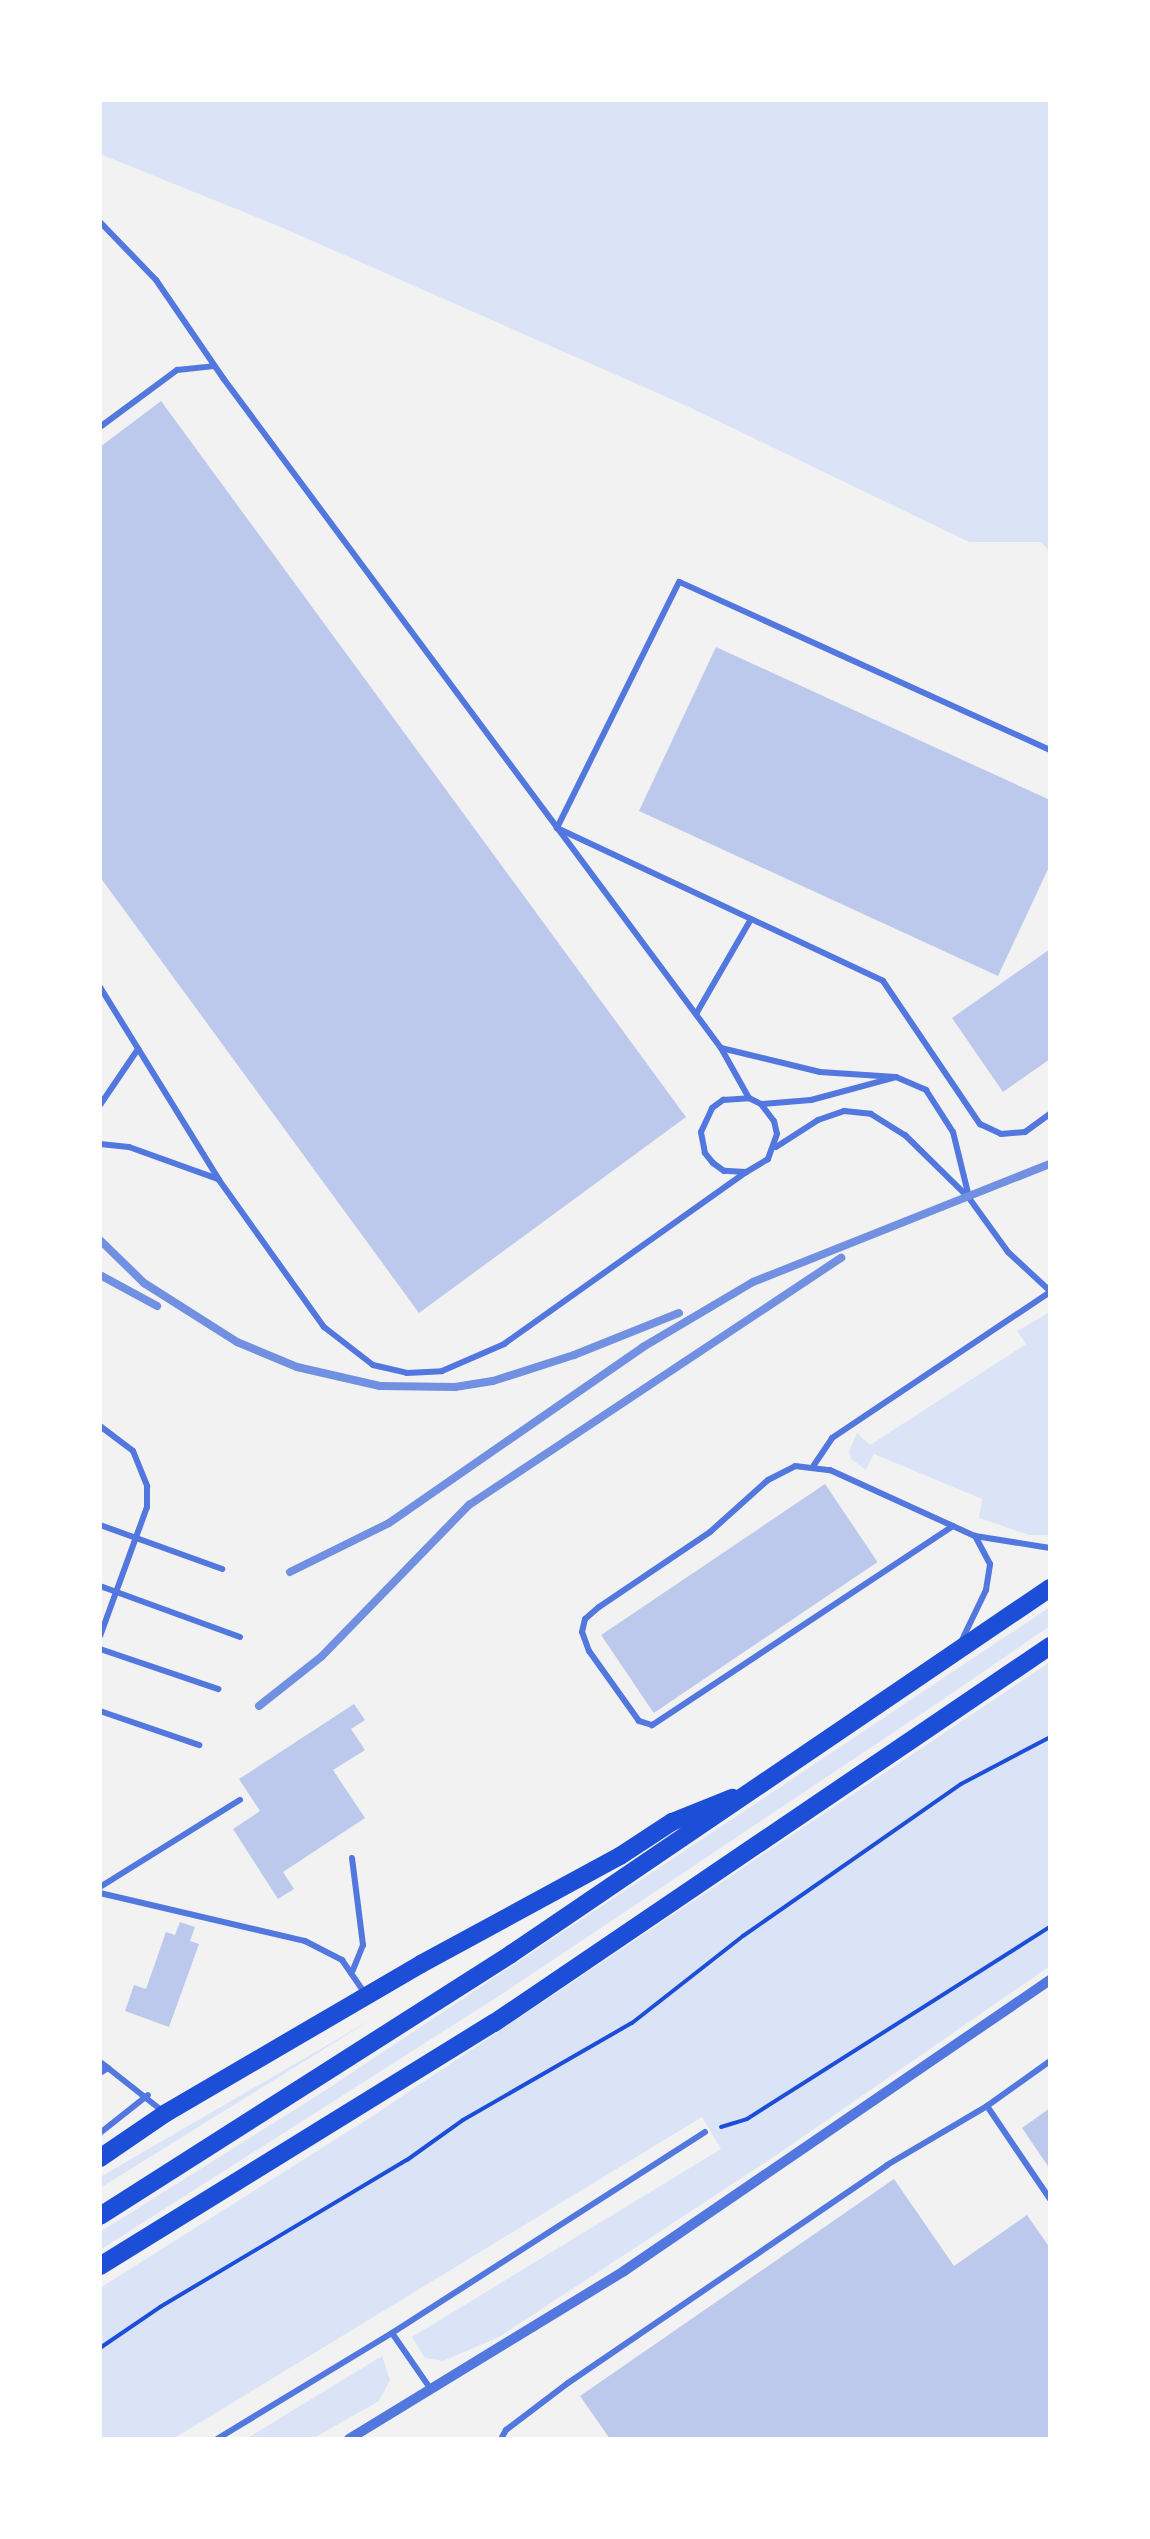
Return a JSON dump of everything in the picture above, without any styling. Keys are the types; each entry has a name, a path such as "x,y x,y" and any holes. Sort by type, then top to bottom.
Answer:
{"main road":[{"path":"100,2216 464,1984 1050,1588"},
{"path":"100,2266 494,2022 1050,1646"},
{"path":"100,2158 166,2114 367,1996 620,1856 672,1822 756,1790"}],"street":[{"path":"348,2439 624,2272 1050,1980"}],"lane":[{"path":"100,222 156,280 721,1048 749,1098"},
{"path":"100,427 177,370 216,366"},
{"path":"558,828 679,582 1050,750"},
{"path":"558,828 750,922 883,981 980,1124 1001,1134 1025,1132 1050,1114"},
{"path":"696,1014 750,922"},
{"path":"100,988 219,1180 324,1327 373,1366 407,1373 442,1370 504,1344 746,1172 758,1168 775,1147 818,1120 844,1110 871,1114 905,1135 969,1198 1008,1252 1050,1291 832,1438 814,1464"},
{"path":"721,1048 820,1072 896,1077 926,1090 953,1132 969,1198"},
{"path":"100,1105 138,1049"},
{"path":"761,1104 811,1100 896,1077"},
{"path":"746,1172 724,1170 704,1153 700,1132 712,1108 723,1100 749,1098 761,1104 774,1121 775,1147"},
{"path":"100,1144 128,1147 219,1180"},
{"path":"100,1426 133,1451 142,1470 147,1507 100,1636"},
{"path":"953,1526 652,1725 639,1721 589,1651 582,1632 585,1620 710,1532 768,1480 796,1466 814,1464 953,1526 975,1536 1050,1548"},
{"path":"100,1525 222,1569"},
{"path":"955,1655 986,1590 990,1564 975,1536"},
{"path":"100,1586 240,1637"},
{"path":"100,1649 218,1690"},
{"path":"100,1711 199,1744"},
{"path":"100,1890 240,1800"},
{"path":"352,1858 363,1945 353,1970"},
{"path":"100,1890 305,1940 353,1970 367,1996"},
{"path":"100,2062 148,2095 166,2114"},
{"path":"502,2439 506,2430 600,2362 887,2166 987,2106 1050,2062"},
{"path":"100,2073 108,2068"},
{"path":"100,2133 148,2095"},
{"path":"987,2106 1050,2199"},
{"path":"216,2439 392,2333 705,2132"},
{"path":"392,2333 431,2389"}],"path":[{"path":"100,2348 160,2307 407,2160 462,2120 632,2023 744,1936 960,1784 1050,1737"},
{"path":"705,2132 747,2118 1050,1927"}],"shaded area":[{"path":"100,100 1050,100 1050,552 1041,542 969,542 689,407 283,228 100,154"},
{"path":"1050,1312 1050,1535 1029,1535 979,1518 982,1499 874,1454 866,1470 851,1459 849,1451 857,1433 870,1445 1026,1344 1017,1331"},
{"path":"1050,1607 1050,1626 942,1700 505,1992 100,2250 100,2232 329,2088"},
{"path":"1050,1662 1050,1966 775,2156 499,2337 443,2361 425,2358 412,2337 721,2149 702,2117 173,2439 100,2439 100,2288 371,2117"},
{"path":"374,2018 100,2188 100,2177"},
{"path":"382,2356 390,2380 379,2401 312,2439 246,2439"}],"building":[{"path":"161,401 686,1117 419,1313 100,877 100,447"},
{"path":"716,647 1050,800 1050,865 998,976 639,811"},
{"path":"1050,949 1050,1059 1003,1092 952,1018"},
{"path":"825,1484 878,1562 654,1713 601,1635"},
{"path":"354,1704 365,1720 351,1729 365,1750 333,1770 365,1818 283,1872 294,1889 278,1899 233,1829 260,1811 239,1779"},
{"path":"180,1922 195,1927 190,1941 199,1944 169,2027 125,2011 134,1985 146,1989 166,1932 175,1935"},
{"path":"1050,2108 1050,2169 1022,2128"},
{"path":"894,2179 954,2266 1027,2215 1050,2248 1050,2439 610,2439 580,2396"}],"railway":[{"path":"290,1572 389,1523 643,1347 753,1282 1050,1164"},
{"path":"100,1240 144,1283 237,1342 297,1367 380,1386 455,1387 493,1381 574,1355 679,1313"},
{"path":"259,1706 322,1656 469,1505 841,1258"},
{"path":"100,1275 157,1306"}]}
